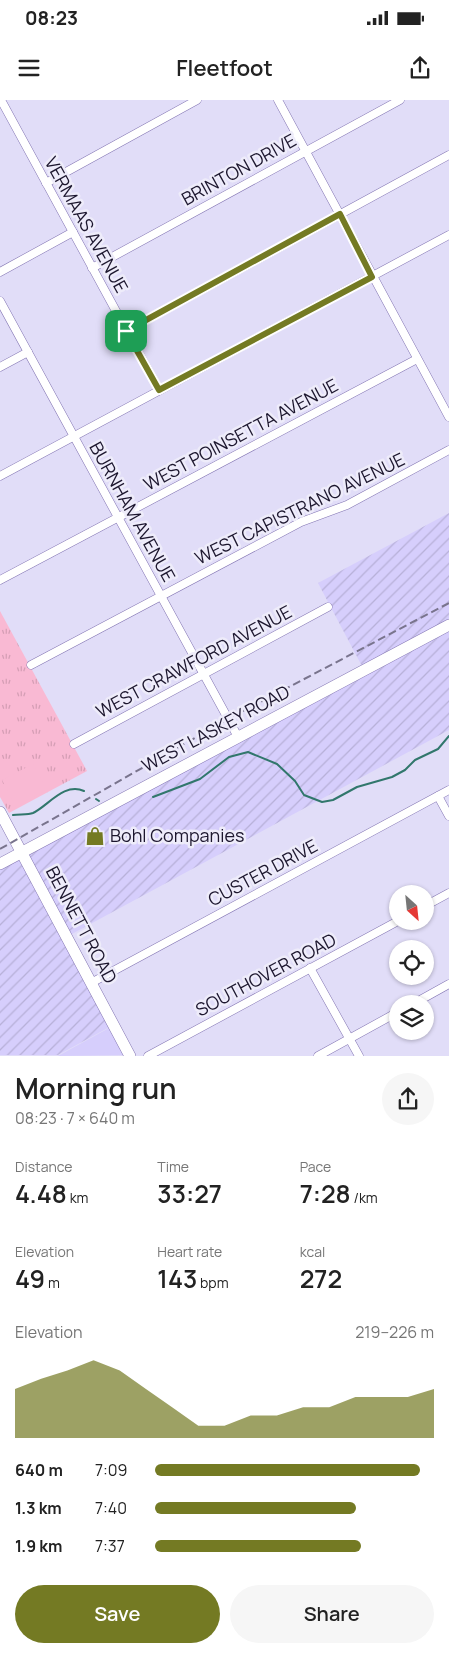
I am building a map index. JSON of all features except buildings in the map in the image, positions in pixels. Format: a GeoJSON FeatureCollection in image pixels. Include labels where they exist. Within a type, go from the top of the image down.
{"type":"FeatureCollection","features":[{"type":"Feature","properties":{"kind":"main road","name":"WEST LASKEY ROAD"},"geometry":{"type":"LineString","coordinates":[[0,864],[449,625]]}},
{"type":"Feature","properties":{"kind":"main road","name":"BENNETT ROAD"},"geometry":{"type":"LineString","coordinates":[[0,812],[130,1056]]}},
{"type":"Feature","properties":{"kind":"street","name":"VERMAAS AVENUE"},"geometry":{"type":"LineString","coordinates":[[1,100],[159,390]]}},
{"type":"Feature","properties":{"kind":"street"},"geometry":{"type":"LineString","coordinates":[[46,183],[197,100]]}},
{"type":"Feature","properties":{"kind":"street"},"geometry":{"type":"LineString","coordinates":[[278,100],[449,418]]}},
{"type":"Feature","properties":{"kind":"street","name":"BRINTON DRIVE"},"geometry":{"type":"LineString","coordinates":[[92,268],[400,100]]}},
{"type":"Feature","properties":{"kind":"street"},"geometry":{"type":"LineString","coordinates":[[126,331],[449,154]]}},
{"type":"Feature","properties":{"kind":"street"},"geometry":{"type":"LineString","coordinates":[[0,272],[73,232]]}},
{"type":"Feature","properties":{"kind":"street"},"geometry":{"type":"LineString","coordinates":[[0,476],[449,235]]}},
{"type":"Feature","properties":{"kind":"street","name":"BURNHAM AVENUE"},"geometry":{"type":"LineString","coordinates":[[0,301],[238,738]]}},
{"type":"Feature","properties":{"kind":"street"},"geometry":{"type":"LineString","coordinates":[[0,367],[28,352]]}},
{"type":"Feature","properties":{"kind":"street","name":"WEST POINSETTA AVENUE"},"geometry":{"type":"LineString","coordinates":[[0,580],[417,359]]}},
{"type":"Feature","properties":{"kind":"street","name":"WEST CAPISTRANO AVENUE"},"geometry":{"type":"LineString","coordinates":[[31,665],[301,522],[347,505],[449,450]]}},
{"type":"Feature","properties":{"kind":"street","name":"WEST CRAWFORD AVENUE"},"geometry":{"type":"LineString","coordinates":[[74,744],[328,607]]}},
{"type":"Feature","properties":{"kind":"street","name":"CUSTER DRIVE"},"geometry":{"type":"LineString","coordinates":[[91,982],[449,790]]}},
{"type":"Feature","properties":{"kind":"street"},"geometry":{"type":"LineString","coordinates":[[438,796],[449,816]]}},
{"type":"Feature","properties":{"kind":"street"},"geometry":{"type":"LineString","coordinates":[[434,901],[449,892]]}},
{"type":"Feature","properties":{"kind":"street","name":"SOUTHOVER ROAD"},"geometry":{"type":"LineString","coordinates":[[148,1056],[389,925]]}},
{"type":"Feature","properties":{"kind":"street"},"geometry":{"type":"LineString","coordinates":[[310,968],[359,1056]]}},
{"type":"Feature","properties":{"kind":"street"},"geometry":{"type":"LineString","coordinates":[[429,995],[449,984]]}},
{"type":"Feature","properties":{"kind":"street"},"geometry":{"type":"LineString","coordinates":[[318,1056],[389,1017]]}},
{"type":"Feature","properties":{"kind":"shaded area"},"geometry":{"type":"Polygon","coordinates":[[[449,513],[449,730],[70,935],[117,1023],[58,1055],[0,1055],[0,864],[364,670],[318,583],[449,513]]]}},
{"type":"Feature","properties":{"kind":"shaded area"},"geometry":{"type":"Polygon","coordinates":[[[109,1028],[123,1055],[58,1056],[109,1028]]]}},
{"type":"Feature","properties":{"kind":"green space"},"geometry":{"type":"Polygon","coordinates":[[[0,611],[87,771],[9,813],[0,797],[0,611]]]}},
{"type":"Feature","properties":{"kind":"green space"},"geometry":{"type":"Polygon","coordinates":[[[33,764],[47,790],[16,807],[2,780],[33,764]]]}},
{"type":"Feature","properties":{"kind":"waterway"},"geometry":{"type":"LineString","coordinates":[[153,797],[200,779],[229,757],[248,752],[277,764],[295,781],[304,795],[322,802],[333,800],[357,787],[392,777],[405,770],[415,760],[438,749],[449,736]]}},
{"type":"Feature","properties":{"kind":"waterway"},"geometry":{"type":"LineString","coordinates":[[13,815],[33,813],[63,792],[77,789],[84,791]]}},
{"type":"Feature","properties":{"kind":"railway"},"geometry":{"type":"LineString","coordinates":[[0,849],[228,719],[449,603]]}},
{"type":"Feature","properties":{"kind":"place","name":"Bohl Companies"},"geometry":{"type":"Point","coordinates":[95,836]}},
{"type":"Feature","properties":{"kind":"route"},"geometry":{"type":"LineString","coordinates":[[340,214],[372,277],[159,390],[126,331],[340,214]]}}]}
